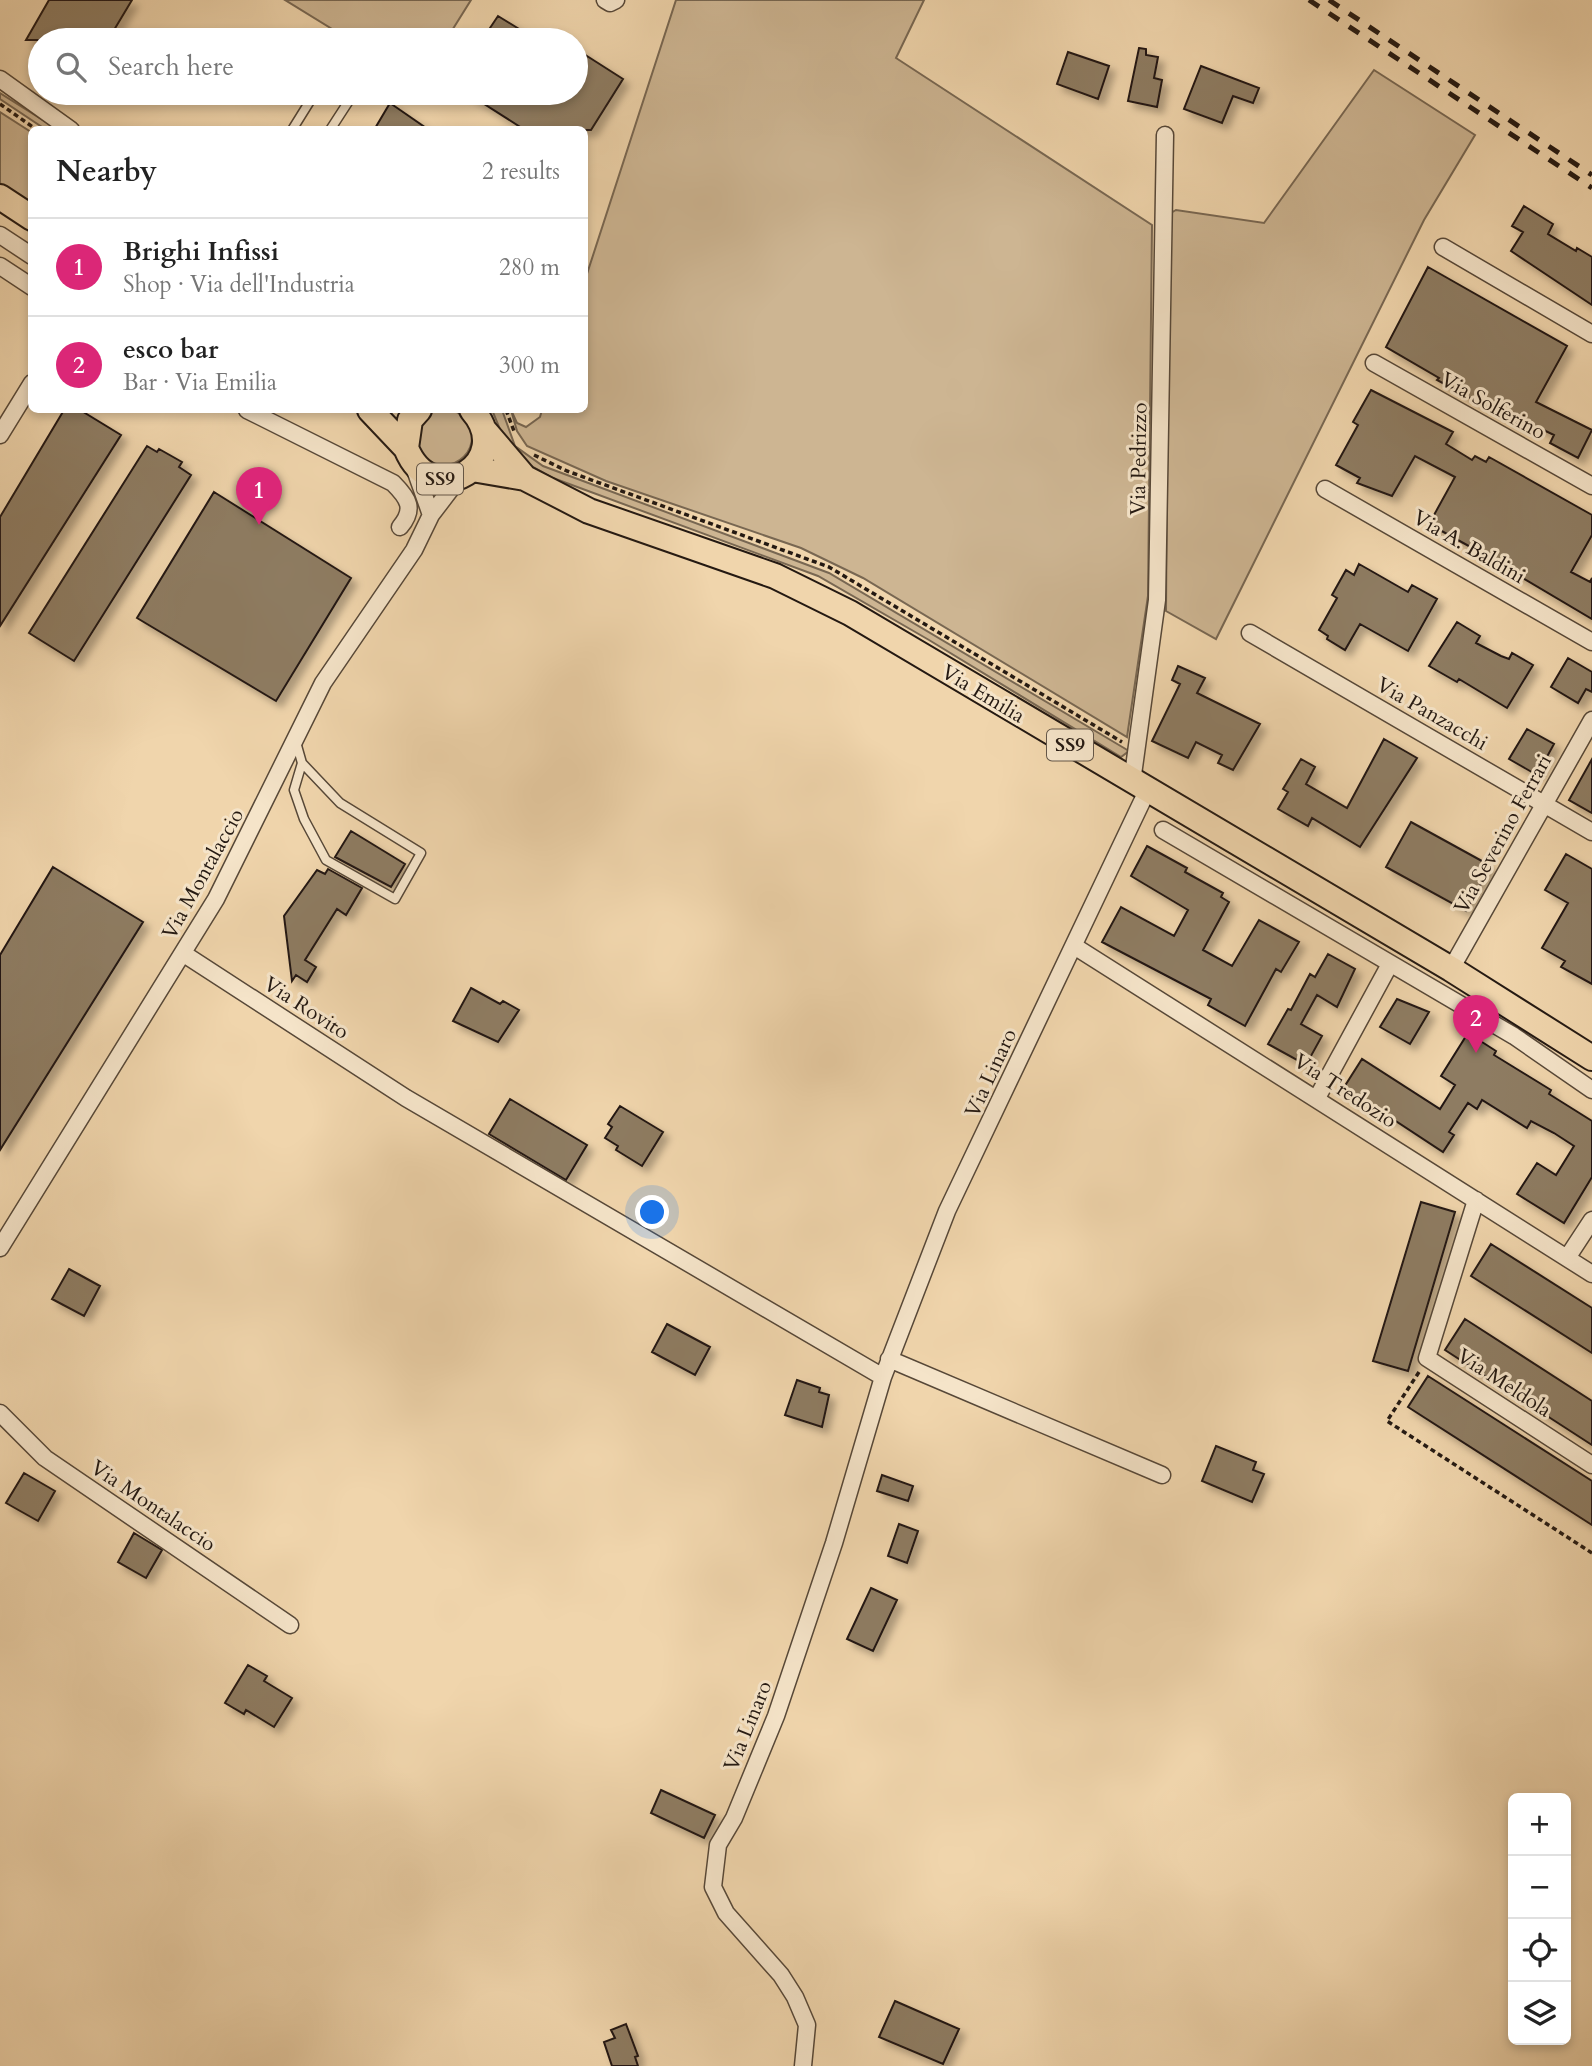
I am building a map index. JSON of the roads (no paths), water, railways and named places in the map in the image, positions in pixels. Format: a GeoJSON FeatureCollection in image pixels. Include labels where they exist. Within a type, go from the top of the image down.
{"type":"FeatureCollection","features":[{"type":"Feature","properties":{"kind":"main road"},"geometry":{"type":"LineString","coordinates":[[0,197],[28,215]]}},
{"type":"Feature","properties":{"kind":"main road","name":"Via Emilia"},"geometry":{"type":"LineString","coordinates":[[373,413],[421,471],[433,478],[466,473],[525,478]]}},
{"type":"Feature","properties":{"kind":"main road","name":"SS9"},"geometry":{"type":"LineString","coordinates":[[409,454],[410,420],[416,413]]}},
{"type":"Feature","properties":{"kind":"main road","name":"Via Emilia"},"geometry":{"type":"LineString","coordinates":[[473,413],[525,478],[589,511],[775,576],[850,613],[1451,969],[1521,1027],[1592,1058]]}},
{"type":"Feature","properties":{"kind":"main road","name":"SS9"},"geometry":{"type":"LineString","coordinates":[[466,473],[481,458],[485,431]]}},
{"type":"Feature","properties":{"kind":"street"},"geometry":{"type":"LineString","coordinates":[[605,0],[610,3],[616,0]]}},
{"type":"Feature","properties":{"kind":"street"},"geometry":{"type":"LineString","coordinates":[[0,79],[28,99]]}},
{"type":"Feature","properties":{"kind":"street"},"geometry":{"type":"LineString","coordinates":[[36,105],[65,126]]}},
{"type":"Feature","properties":{"kind":"street","name":"Via Pedrizzo"},"geometry":{"type":"LineString","coordinates":[[1140,786],[1157,600],[1165,135]]}},
{"type":"Feature","properties":{"kind":"street"},"geometry":{"type":"LineString","coordinates":[[2,241],[28,254]]}},
{"type":"Feature","properties":{"kind":"street"},"geometry":{"type":"LineString","coordinates":[[1443,247],[1592,334]]}},
{"type":"Feature","properties":{"kind":"street"},"geometry":{"type":"LineString","coordinates":[[0,266],[28,284]]}},
{"type":"Feature","properties":{"kind":"street","name":"Via Solferino"},"geometry":{"type":"LineString","coordinates":[[1374,363],[1592,486]]}},
{"type":"Feature","properties":{"kind":"street"},"geometry":{"type":"LineString","coordinates":[[0,435],[28,390]]}},
{"type":"Feature","properties":{"kind":"street"},"geometry":{"type":"LineString","coordinates":[[252,413],[393,483],[405,495],[410,515],[400,527]]}},
{"type":"Feature","properties":{"kind":"street"},"geometry":{"type":"LineString","coordinates":[[269,413],[274,425]]}},
{"type":"Feature","properties":{"kind":"street"},"geometry":{"type":"LineString","coordinates":[[409,454],[431,514]]}},
{"type":"Feature","properties":{"kind":"street","name":"Via Montalaccio"},"geometry":{"type":"LineString","coordinates":[[0,1248],[184,954],[246,843],[323,683],[414,550],[431,514],[466,473]]}},
{"type":"Feature","properties":{"kind":"street","name":"Via A. Baldini"},"geometry":{"type":"LineString","coordinates":[[1325,489],[1592,642]]}},
{"type":"Feature","properties":{"kind":"street","name":"Via Panzacchi"},"geometry":{"type":"LineString","coordinates":[[1250,633],[1592,832]]}},
{"type":"Feature","properties":{"kind":"street","name":"Via Severino Ferrari"},"geometry":{"type":"LineString","coordinates":[[1451,969],[1592,720]]}},
{"type":"Feature","properties":{"kind":"street","name":"Via Linaro"},"geometry":{"type":"LineString","coordinates":[[803,2066],[807,2025],[796,1997],[781,1975],[726,1913],[713,1887],[713,1868],[718,1845],[734,1818],[776,1717],[889,1359],[947,1211],[1074,946],[1140,786]]}},
{"type":"Feature","properties":{"kind":"street","name":"Via Emilia"},"geometry":{"type":"LineString","coordinates":[[1163,830],[1390,964],[1521,1027],[1592,1090]]}},
{"type":"Feature","properties":{"kind":"street","name":"Via Tredozio"},"geometry":{"type":"LineString","coordinates":[[1074,946],[1592,1275]]}},
{"type":"Feature","properties":{"kind":"street","name":"Via Rovito"},"geometry":{"type":"LineString","coordinates":[[184,954],[406,1098],[883,1377]]}},
{"type":"Feature","properties":{"kind":"street"},"geometry":{"type":"LineString","coordinates":[[1317,1098],[1390,964]]}},
{"type":"Feature","properties":{"kind":"street","name":"Via Meldola"},"geometry":{"type":"LineString","coordinates":[[1476,1200],[1427,1358],[1592,1465]]}},
{"type":"Feature","properties":{"kind":"street"},"geometry":{"type":"LineString","coordinates":[[1567,1258],[1592,1220]]}},
{"type":"Feature","properties":{"kind":"street"},"geometry":{"type":"LineString","coordinates":[[889,1359],[1162,1475]]}},
{"type":"Feature","properties":{"kind":"street","name":"Via Montalaccio"},"geometry":{"type":"LineString","coordinates":[[0,1413],[46,1458],[290,1625]]}},
{"type":"Feature","properties":{"kind":"lane"},"geometry":{"type":"LineString","coordinates":[[295,126],[308,105]]}},
{"type":"Feature","properties":{"kind":"lane"},"geometry":{"type":"LineString","coordinates":[[333,126],[346,105]]}},
{"type":"Feature","properties":{"kind":"lane"},"geometry":{"type":"LineString","coordinates":[[295,739],[302,763],[340,803],[421,853],[395,899],[326,860],[304,819],[294,790],[302,763]]}},
{"type":"Feature","properties":{"kind":"railway"},"geometry":{"type":"LineString","coordinates":[[1309,0],[1592,188]]}},
{"type":"Feature","properties":{"kind":"railway"},"geometry":{"type":"LineString","coordinates":[[1329,0],[1592,175]]}},
{"type":"Feature","properties":{"kind":"place","name":"Brighi Infissi"},"geometry":{"type":"Point","coordinates":[259,525]}},
{"type":"Feature","properties":{"kind":"place","name":"esco bar"},"geometry":{"type":"Point","coordinates":[1476,1053]}}]}
